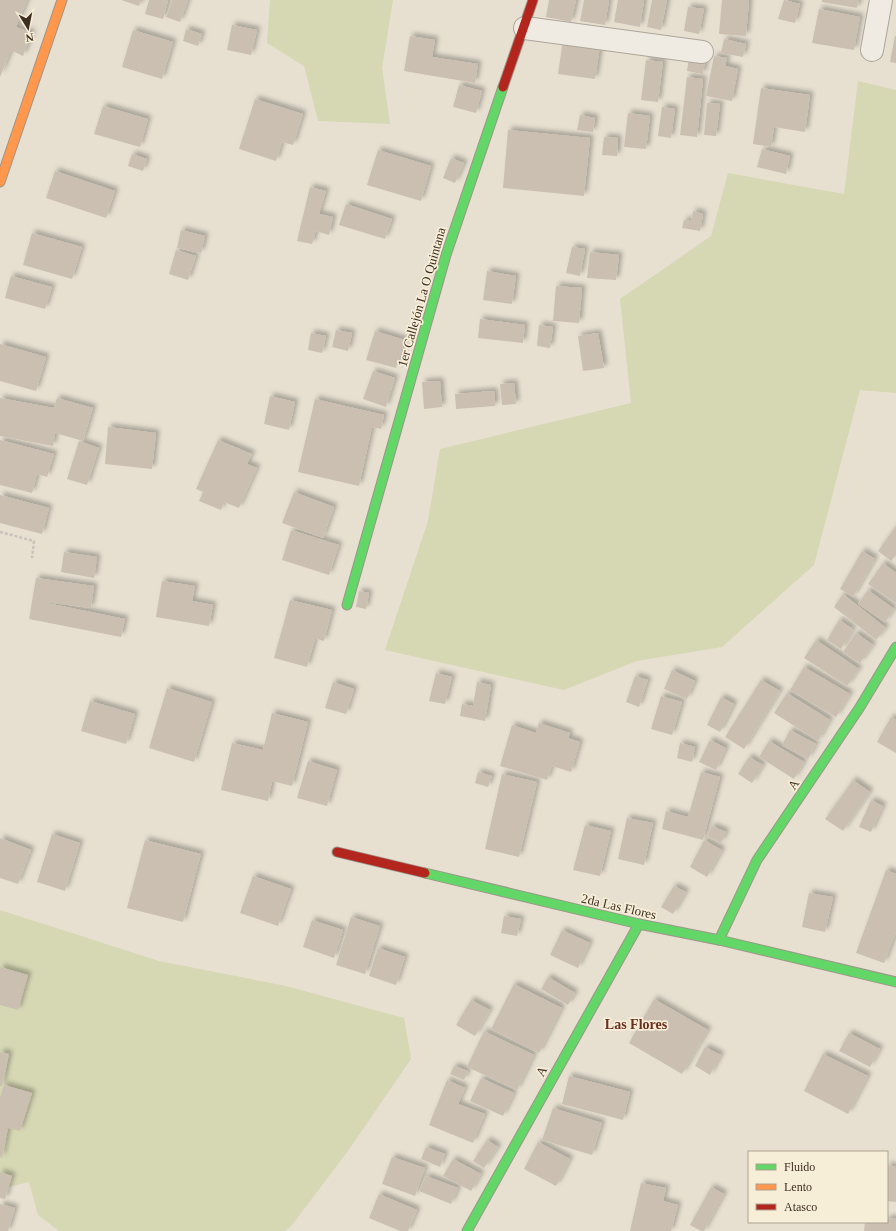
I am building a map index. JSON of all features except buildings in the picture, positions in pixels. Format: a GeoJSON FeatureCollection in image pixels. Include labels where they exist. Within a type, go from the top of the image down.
{"type":"FeatureCollection","features":[{"type":"Feature","properties":{"kind":"street"},"geometry":{"type":"LineString","coordinates":[[0,182],[62,0]]}},
{"type":"Feature","properties":{"kind":"street","name":"1er Callejón La O Quintana"},"geometry":{"type":"LineString","coordinates":[[347,605],[446,255],[525,28],[533,0]]}},
{"type":"Feature","properties":{"kind":"street"},"geometry":{"type":"LineString","coordinates":[[872,50],[881,0]]}},
{"type":"Feature","properties":{"kind":"street"},"geometry":{"type":"LineString","coordinates":[[525,28],[702,52]]}},
{"type":"Feature","properties":{"kind":"street","name":"A"},"geometry":{"type":"LineString","coordinates":[[720,940],[757,860],[860,708],[896,647]]}},
{"type":"Feature","properties":{"kind":"street","name":"2da Las Flores"},"geometry":{"type":"LineString","coordinates":[[337,852],[639,924],[720,940],[896,982]]}},
{"type":"Feature","properties":{"kind":"street","name":"A"},"geometry":{"type":"LineString","coordinates":[[467,1231],[639,924]]}},
{"type":"Feature","properties":{"kind":"path"},"geometry":{"type":"LineString","coordinates":[[0,532],[34,542],[32,558]]}},
{"type":"Feature","properties":{"kind":"green space"},"geometry":{"type":"Polygon","coordinates":[[[270,0],[393,0],[382,68],[390,124],[318,121],[304,66],[267,43],[270,0]]]}},
{"type":"Feature","properties":{"kind":"green space"},"geometry":{"type":"Polygon","coordinates":[[[858,81],[896,90],[896,393],[860,390],[814,565],[722,647],[637,661],[564,690],[385,650],[428,521],[440,449],[631,403],[620,299],[711,236],[728,173],[844,194],[858,81]]]}},
{"type":"Feature","properties":{"kind":"green space"},"geometry":{"type":"Polygon","coordinates":[[[0,910],[159,961],[286,986],[404,1018],[411,1059],[348,1151],[292,1225],[285,1231],[59,1231],[38,1215],[29,1182],[0,1190],[0,910]]]}},
{"type":"Feature","properties":{"kind":"traffic: fast"},"geometry":{"type":"LineString","coordinates":[[347,605],[446,255],[503,87]]}},
{"type":"Feature","properties":{"kind":"traffic: fast"},"geometry":{"type":"LineString","coordinates":[[719,940],[757,860],[860,707],[896,647]]}},
{"type":"Feature","properties":{"kind":"traffic: fast"},"geometry":{"type":"LineString","coordinates":[[425,873],[639,924],[719,940],[896,982]]}},
{"type":"Feature","properties":{"kind":"traffic: fast"},"geometry":{"type":"LineString","coordinates":[[467,1231],[639,924]]}},
{"type":"Feature","properties":{"kind":"traffic: slow"},"geometry":{"type":"LineString","coordinates":[[0,182],[62,0]]}},
{"type":"Feature","properties":{"kind":"traffic: jam"},"geometry":{"type":"LineString","coordinates":[[503,87],[533,0]]}},
{"type":"Feature","properties":{"kind":"traffic: jam"},"geometry":{"type":"LineString","coordinates":[[337,852],[425,873]]}},
{"type":"Feature","properties":{"kind":"district","name":"Las Flores"},"geometry":{"type":"Point","coordinates":[636,1024]}}]}
